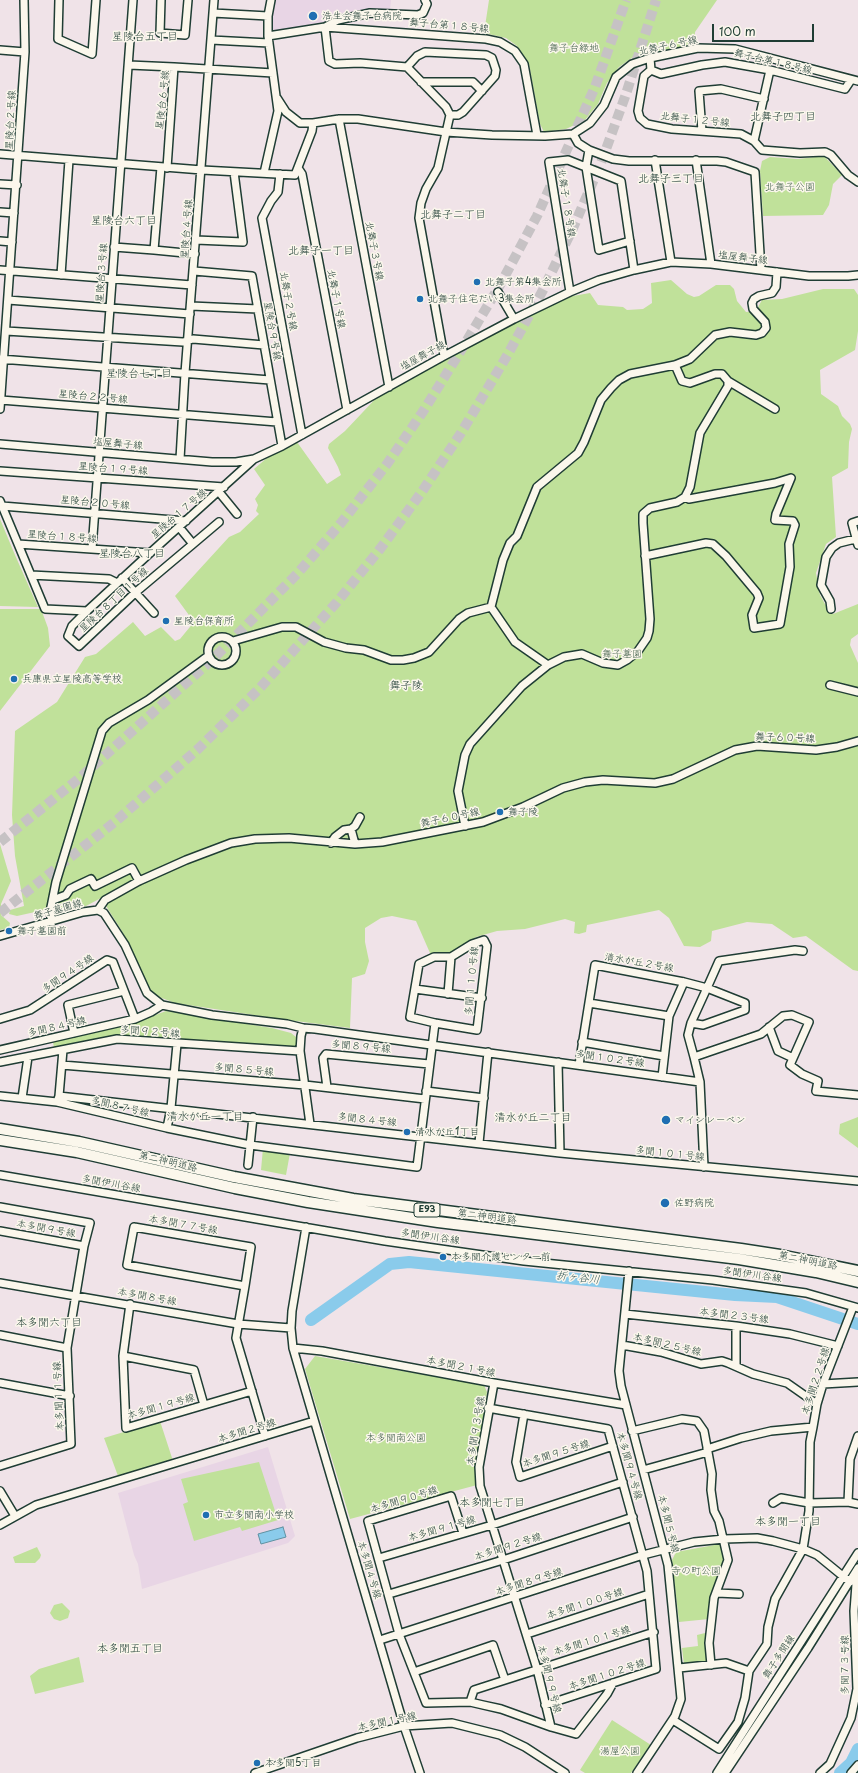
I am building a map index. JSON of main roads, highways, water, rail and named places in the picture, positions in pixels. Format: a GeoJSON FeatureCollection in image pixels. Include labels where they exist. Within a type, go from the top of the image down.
{"type":"FeatureCollection","features":[{"type":"Feature","properties":{"kind":"highway","name":"第二神明道路"},"geometry":{"type":"LineString","coordinates":[[0,1129],[79,1142],[234,1177],[353,1199],[424,1210],[741,1249],[780,1255],[858,1271]]}},
{"type":"Feature","properties":{"kind":"highway","name":"第二神明道路"},"geometry":{"type":"LineString","coordinates":[[0,1140],[77,1152],[235,1188],[308,1202],[438,1222],[755,1261],[816,1272],[858,1282]]}},
{"type":"Feature","properties":{"kind":"water"},"geometry":{"type":"Polygon","coordinates":[[[283,1527],[286,1537],[261,1544],[258,1534],[283,1527]]]}},
{"type":"Feature","properties":{"kind":"waterway","name":"折ヶ谷川"},"geometry":{"type":"LineString","coordinates":[[311,1320],[390,1264],[409,1262],[735,1295],[777,1297],[858,1324]]}},
{"type":"Feature","properties":{"kind":"waterway"},"geometry":{"type":"LineString","coordinates":[[840,1773],[851,1763],[858,1749]]}},
{"type":"Feature","properties":{"kind":"tunnel"},"geometry":{"type":"LineString","coordinates":[[0,842],[82,776],[215,657],[298,573],[341,523],[387,464],[422,413],[460,352],[500,285],[537,216],[595,87],[626,0]]}},
{"type":"Feature","properties":{"kind":"tunnel"},"geometry":{"type":"LineString","coordinates":[[0,913],[116,821],[198,749],[259,689],[337,602],[380,549],[421,493],[461,433],[508,354],[543,290],[573,228],[601,163],[626,94],[656,0]]}},
{"type":"Feature","properties":{"kind":"place","name":"浩生会舞子台病院"},"geometry":{"type":"Point","coordinates":[313,16]}},
{"type":"Feature","properties":{"kind":"place","name":"北舞子第4集会所"},"geometry":{"type":"Point","coordinates":[477,282]}},
{"type":"Feature","properties":{"kind":"place","name":"北舞子住宅だい3集会所"},"geometry":{"type":"Point","coordinates":[420,299]}},
{"type":"Feature","properties":{"kind":"place","name":"星陵台保育所"},"geometry":{"type":"Point","coordinates":[166,621]}},
{"type":"Feature","properties":{"kind":"place","name":"兵庫県立星陵高等学校"},"geometry":{"type":"Point","coordinates":[14,679]}},
{"type":"Feature","properties":{"kind":"place","name":"舞子陵"},"geometry":{"type":"Point","coordinates":[500,812]}},
{"type":"Feature","properties":{"kind":"place","name":"舞子墓園前"},"geometry":{"type":"Point","coordinates":[9,931]}},
{"type":"Feature","properties":{"kind":"place","name":"マインレーベン"},"geometry":{"type":"Point","coordinates":[666,1120]}},
{"type":"Feature","properties":{"kind":"place","name":"清水が丘1丁目"},"geometry":{"type":"Point","coordinates":[407,1132]}},
{"type":"Feature","properties":{"kind":"place","name":"佐野病院"},"geometry":{"type":"Point","coordinates":[665,1203]}},
{"type":"Feature","properties":{"kind":"place","name":"本多聞介護センター前"},"geometry":{"type":"Point","coordinates":[443,1257]}},
{"type":"Feature","properties":{"kind":"place","name":"市立多聞南小学校"},"geometry":{"type":"Point","coordinates":[206,1515]}},
{"type":"Feature","properties":{"kind":"place","name":"本多聞5丁目"},"geometry":{"type":"Point","coordinates":[257,1763]}},
{"type":"Feature","properties":{"kind":"district","name":"星陵台五丁目"},"geometry":{"type":"Point","coordinates":[145,37]}},
{"type":"Feature","properties":{"kind":"district","name":"北舞子四丁目"},"geometry":{"type":"Point","coordinates":[783,117]}},
{"type":"Feature","properties":{"kind":"district","name":"北舞子三丁目"},"geometry":{"type":"Point","coordinates":[671,179]}},
{"type":"Feature","properties":{"kind":"district","name":"北舞子二丁目"},"geometry":{"type":"Point","coordinates":[453,215]}},
{"type":"Feature","properties":{"kind":"district","name":"星陵台六丁目"},"geometry":{"type":"Point","coordinates":[124,221]}},
{"type":"Feature","properties":{"kind":"district","name":"北舞子一丁目"},"geometry":{"type":"Point","coordinates":[321,251]}},
{"type":"Feature","properties":{"kind":"district","name":"星陵台七丁目"},"geometry":{"type":"Point","coordinates":[139,374]}},
{"type":"Feature","properties":{"kind":"district","name":"星陵台八丁目"},"geometry":{"type":"Point","coordinates":[132,554]}},
{"type":"Feature","properties":{"kind":"district","name":"舞子陵"},"geometry":{"type":"Point","coordinates":[406,686]}},
{"type":"Feature","properties":{"kind":"district","name":"清水が丘一丁目"},"geometry":{"type":"Point","coordinates":[205,1117]}},
{"type":"Feature","properties":{"kind":"district","name":"清水が丘二丁目"},"geometry":{"type":"Point","coordinates":[533,1118]}},
{"type":"Feature","properties":{"kind":"district","name":"本多聞六丁目"},"geometry":{"type":"Point","coordinates":[49,1323]}},
{"type":"Feature","properties":{"kind":"district","name":"本多聞七丁目"},"geometry":{"type":"Point","coordinates":[492,1503]}},
{"type":"Feature","properties":{"kind":"district","name":"本多聞一丁目"},"geometry":{"type":"Point","coordinates":[788,1522]}},
{"type":"Feature","properties":{"kind":"district","name":"本多聞五丁目"},"geometry":{"type":"Point","coordinates":[130,1649]}},
{"type":"Feature","properties":{"kind":"park label","name":"舞子台緑地"},"geometry":{"type":"Point","coordinates":[574,48]}},
{"type":"Feature","properties":{"kind":"park label","name":"北舞子公園"},"geometry":{"type":"Point","coordinates":[790,187]}},
{"type":"Feature","properties":{"kind":"park label","name":"舞子墓園"},"geometry":{"type":"Point","coordinates":[622,654]}},
{"type":"Feature","properties":{"kind":"park label","name":"本多聞南公園"},"geometry":{"type":"Point","coordinates":[396,1438]}},
{"type":"Feature","properties":{"kind":"park label","name":"寺の町公園"},"geometry":{"type":"Point","coordinates":[696,1571]}},
{"type":"Feature","properties":{"kind":"park label","name":"湯屋公園"},"geometry":{"type":"Point","coordinates":[620,1751]}}]}
